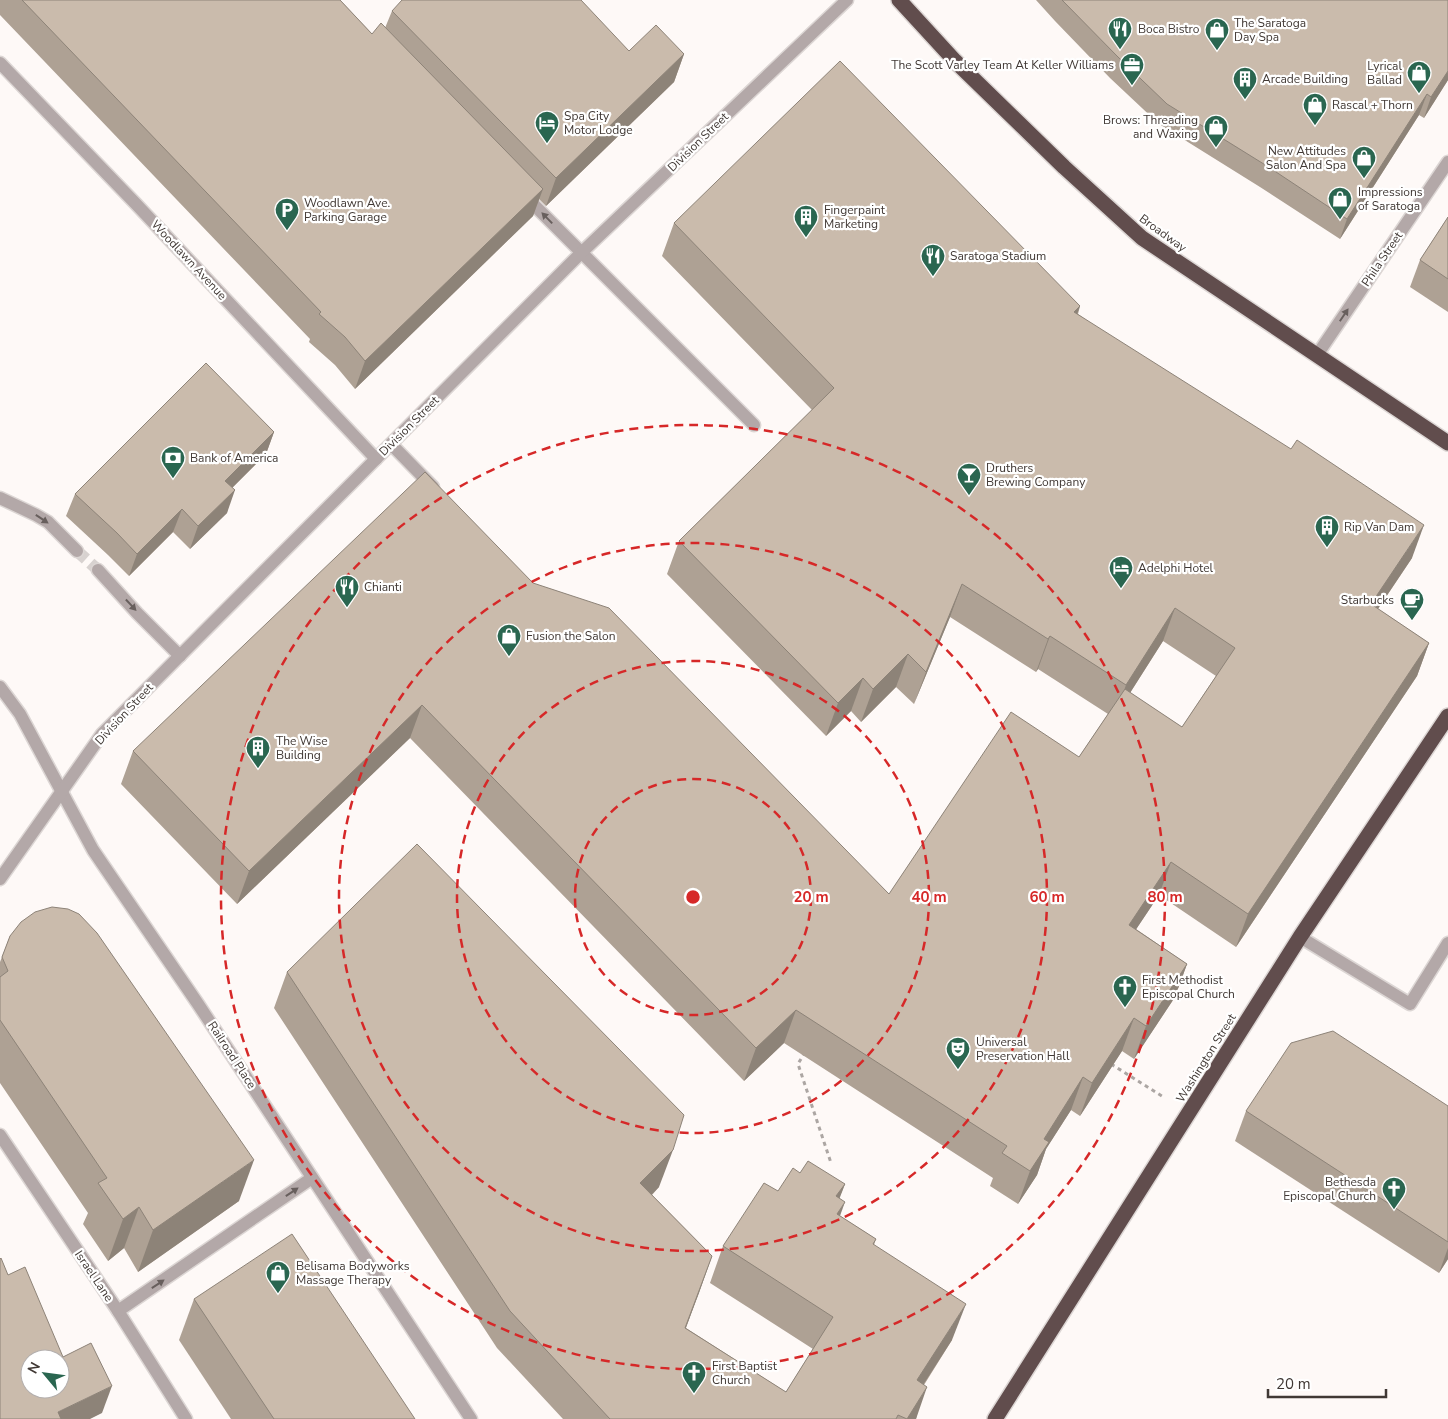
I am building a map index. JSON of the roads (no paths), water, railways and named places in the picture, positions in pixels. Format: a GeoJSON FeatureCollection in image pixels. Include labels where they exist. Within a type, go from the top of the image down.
{"type":"FeatureCollection","features":[{"type":"Feature","properties":{"kind":"highway","name":"Broadway"},"geometry":{"type":"LineString","coordinates":[[899,0],[969,74],[1064,167],[1142,238],[1448,443]]}},
{"type":"Feature","properties":{"kind":"highway","name":"Washington Street"},"geometry":{"type":"LineString","coordinates":[[995,1419],[1300,937],[1448,716]]}},
{"type":"Feature","properties":{"kind":"street","name":"Division Street"},"geometry":{"type":"LineString","coordinates":[[0,879],[102,734],[581,253],[847,0]]}},
{"type":"Feature","properties":{"kind":"street","name":"Woodlawn Avenue"},"geometry":{"type":"LineString","coordinates":[[0,63],[136,204],[376,459]]}},
{"type":"Feature","properties":{"kind":"street","name":"Phila Street"},"geometry":{"type":"LineString","coordinates":[[1317,355],[1448,162]]}},
{"type":"Feature","properties":{"kind":"street"},"geometry":{"type":"LineString","coordinates":[[518,189],[754,424]]}},
{"type":"Feature","properties":{"kind":"street"},"geometry":{"type":"LineString","coordinates":[[391,444],[439,494]]}},
{"type":"Feature","properties":{"kind":"street"},"geometry":{"type":"LineString","coordinates":[[0,498],[48,522],[77,551]]}},
{"type":"Feature","properties":{"kind":"street"},"geometry":{"type":"LineString","coordinates":[[98,570],[180,656]]}},
{"type":"Feature","properties":{"kind":"street","name":"Railroad Place"},"geometry":{"type":"LineString","coordinates":[[0,687],[20,714],[93,850],[198,1004],[471,1419]]}},
{"type":"Feature","properties":{"kind":"street"},"geometry":{"type":"LineString","coordinates":[[1300,937],[1410,1004],[1448,943]]}},
{"type":"Feature","properties":{"kind":"street","name":"Israel Lane"},"geometry":{"type":"LineString","coordinates":[[0,1135],[118,1311],[186,1419]]}},
{"type":"Feature","properties":{"kind":"street"},"geometry":{"type":"LineString","coordinates":[[118,1311],[312,1178]]}},
{"type":"Feature","properties":{"kind":"tunnel"},"geometry":{"type":"LineString","coordinates":[[77,551],[98,570]]}},
{"type":"Feature","properties":{"kind":"place","name":"Boca Bistro"},"geometry":{"type":"Point","coordinates":[1120,50]}},
{"type":"Feature","properties":{"kind":"place","name":"The Saratoga Day Spa"},"geometry":{"type":"Point","coordinates":[1217,51]}},
{"type":"Feature","properties":{"kind":"place","name":"The Scott Varley Team At Keller Williams"},"geometry":{"type":"Point","coordinates":[1132,86]}},
{"type":"Feature","properties":{"kind":"place","name":"Lyrical Ballad"},"geometry":{"type":"Point","coordinates":[1419,94]}},
{"type":"Feature","properties":{"kind":"place","name":"Arcade Building"},"geometry":{"type":"Point","coordinates":[1245,100]}},
{"type":"Feature","properties":{"kind":"place","name":"Rascal + Thorn"},"geometry":{"type":"Point","coordinates":[1315,126]}},
{"type":"Feature","properties":{"kind":"place","name":"Spa City Motor Lodge"},"geometry":{"type":"Point","coordinates":[547,144]}},
{"type":"Feature","properties":{"kind":"place","name":"Brows: Threading and Waxing"},"geometry":{"type":"Point","coordinates":[1216,148]}},
{"type":"Feature","properties":{"kind":"place","name":"New Attitudes Salon And Spa"},"geometry":{"type":"Point","coordinates":[1364,179]}},
{"type":"Feature","properties":{"kind":"place","name":"Impressions of Saratoga"},"geometry":{"type":"Point","coordinates":[1340,220]}},
{"type":"Feature","properties":{"kind":"place","name":"Woodlawn Ave. Parking Garage"},"geometry":{"type":"Point","coordinates":[287,231]}},
{"type":"Feature","properties":{"kind":"place","name":"Fingerpaint Marketing"},"geometry":{"type":"Point","coordinates":[806,238]}},
{"type":"Feature","properties":{"kind":"place","name":"Saratoga Stadium"},"geometry":{"type":"Point","coordinates":[933,277]}},
{"type":"Feature","properties":{"kind":"place","name":"Bank of America"},"geometry":{"type":"Point","coordinates":[173,479]}},
{"type":"Feature","properties":{"kind":"place","name":"Druthers Brewing Company"},"geometry":{"type":"Point","coordinates":[969,496]}},
{"type":"Feature","properties":{"kind":"place","name":"Rip Van Dam"},"geometry":{"type":"Point","coordinates":[1327,548]}},
{"type":"Feature","properties":{"kind":"place","name":"Adelphi Hotel"},"geometry":{"type":"Point","coordinates":[1121,589]}},
{"type":"Feature","properties":{"kind":"place","name":"Chianti"},"geometry":{"type":"Point","coordinates":[347,608]}},
{"type":"Feature","properties":{"kind":"place","name":"Starbucks"},"geometry":{"type":"Point","coordinates":[1412,621]}},
{"type":"Feature","properties":{"kind":"place","name":"Fusion the Salon"},"geometry":{"type":"Point","coordinates":[509,657]}},
{"type":"Feature","properties":{"kind":"place","name":"The Wise Building"},"geometry":{"type":"Point","coordinates":[258,769]}},
{"type":"Feature","properties":{"kind":"place","name":"First Methodist Episcopal Church"},"geometry":{"type":"Point","coordinates":[1125,1008]}},
{"type":"Feature","properties":{"kind":"place","name":"Universal Preservation Hall"},"geometry":{"type":"Point","coordinates":[958,1070]}},
{"type":"Feature","properties":{"kind":"place","name":"Bethesda Episcopal Church"},"geometry":{"type":"Point","coordinates":[1394,1210]}},
{"type":"Feature","properties":{"kind":"place","name":"Belisama Bodyworks Massage Therapy"},"geometry":{"type":"Point","coordinates":[278,1294]}},
{"type":"Feature","properties":{"kind":"place","name":"First Baptist Church"},"geometry":{"type":"Point","coordinates":[694,1394]}}]}
